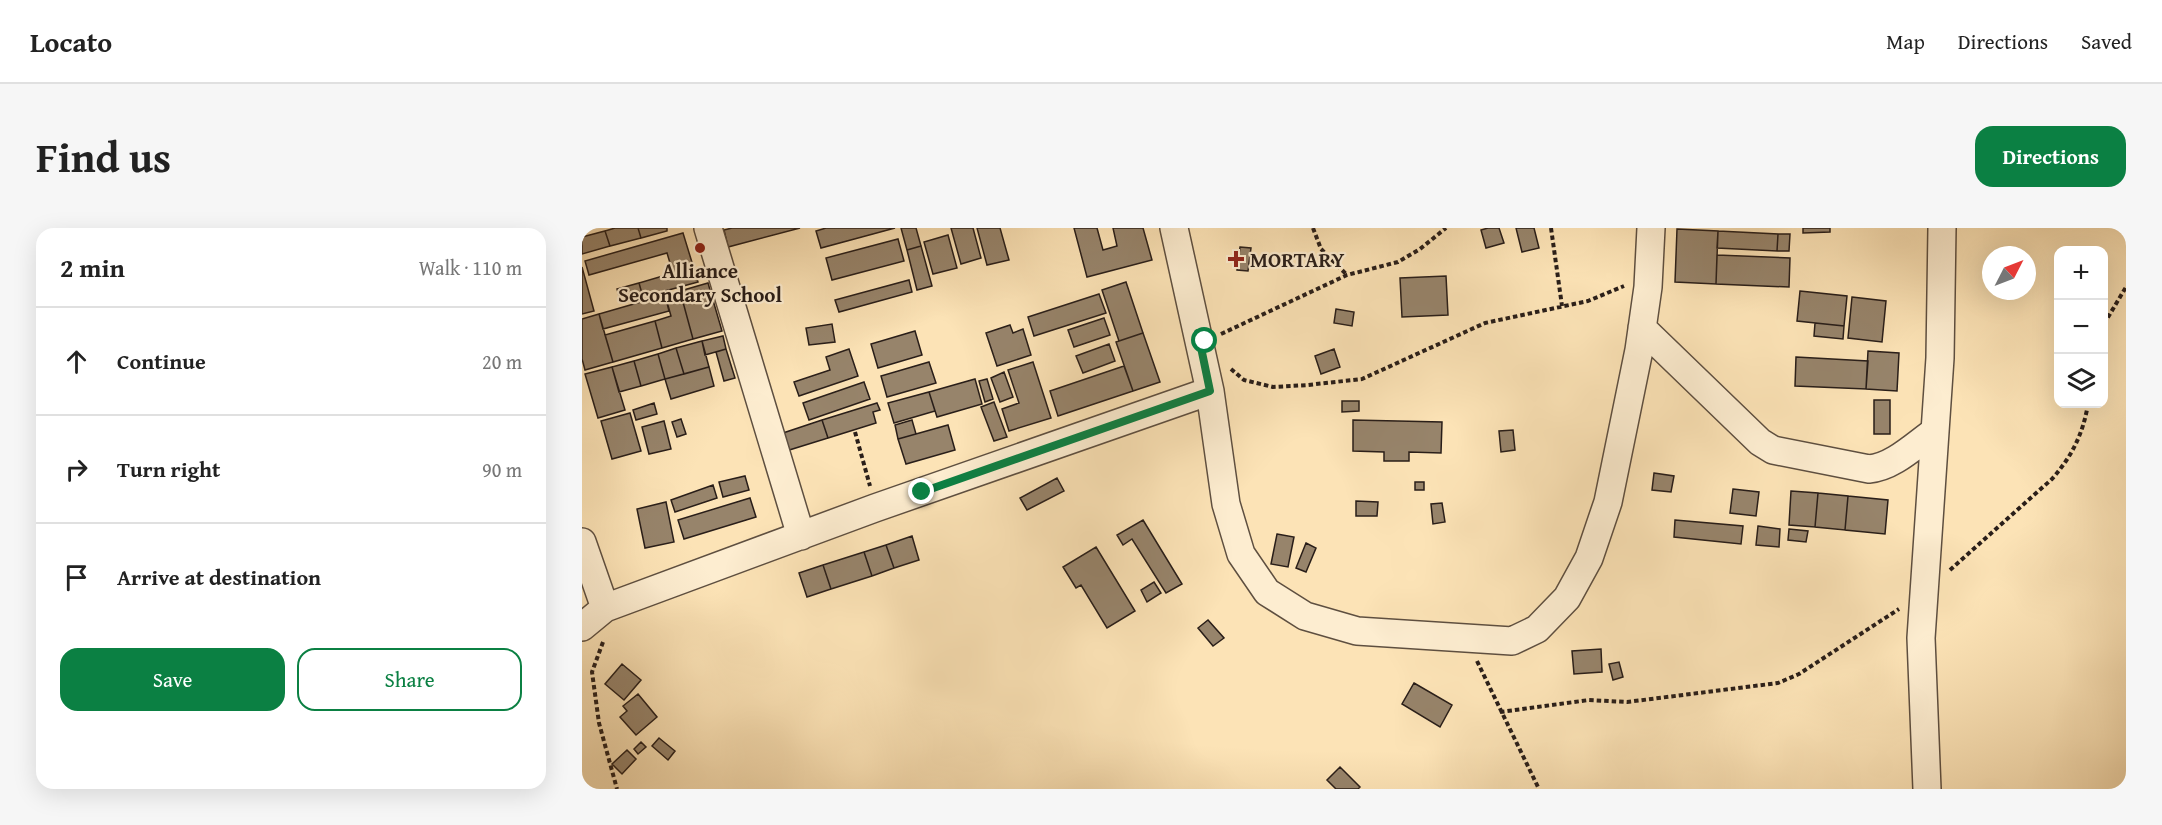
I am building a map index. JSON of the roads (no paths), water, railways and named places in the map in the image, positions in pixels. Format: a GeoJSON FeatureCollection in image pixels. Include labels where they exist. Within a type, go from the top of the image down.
{"type":"FeatureCollection","features":[{"type":"Feature","properties":{"kind":"street"},"geometry":{"type":"LineString","coordinates":[[708,228],[801,536]]}},
{"type":"Feature","properties":{"kind":"street"},"geometry":{"type":"LineString","coordinates":[[1174,228],[1210,391],[1226,504],[1241,554],[1267,592],[1305,616],[1357,631],[1512,641],[1537,629],[1567,598],[1589,558],[1608,502],[1642,328],[1649,276],[1651,228]]}},
{"type":"Feature","properties":{"kind":"street"},"geometry":{"type":"LineString","coordinates":[[1927,789],[1921,638],[1940,358],[1942,228]]}},
{"type":"Feature","properties":{"kind":"street"},"geometry":{"type":"LineString","coordinates":[[1642,328],[1760,442],[1773,450],[1869,469],[1889,463],[1935,431]]}},
{"type":"Feature","properties":{"kind":"street"},"geometry":{"type":"LineString","coordinates":[[582,627],[605,608],[875,508],[1210,391]]}},
{"type":"Feature","properties":{"kind":"street"},"geometry":{"type":"LineString","coordinates":[[582,542],[605,608]]}},
{"type":"Feature","properties":{"kind":"place","name":"Alliance Secondary School"},"geometry":{"type":"Point","coordinates":[700,248]}},
{"type":"Feature","properties":{"kind":"place","name":"MORTARY"},"geometry":{"type":"Point","coordinates":[1236,259]}}]}
